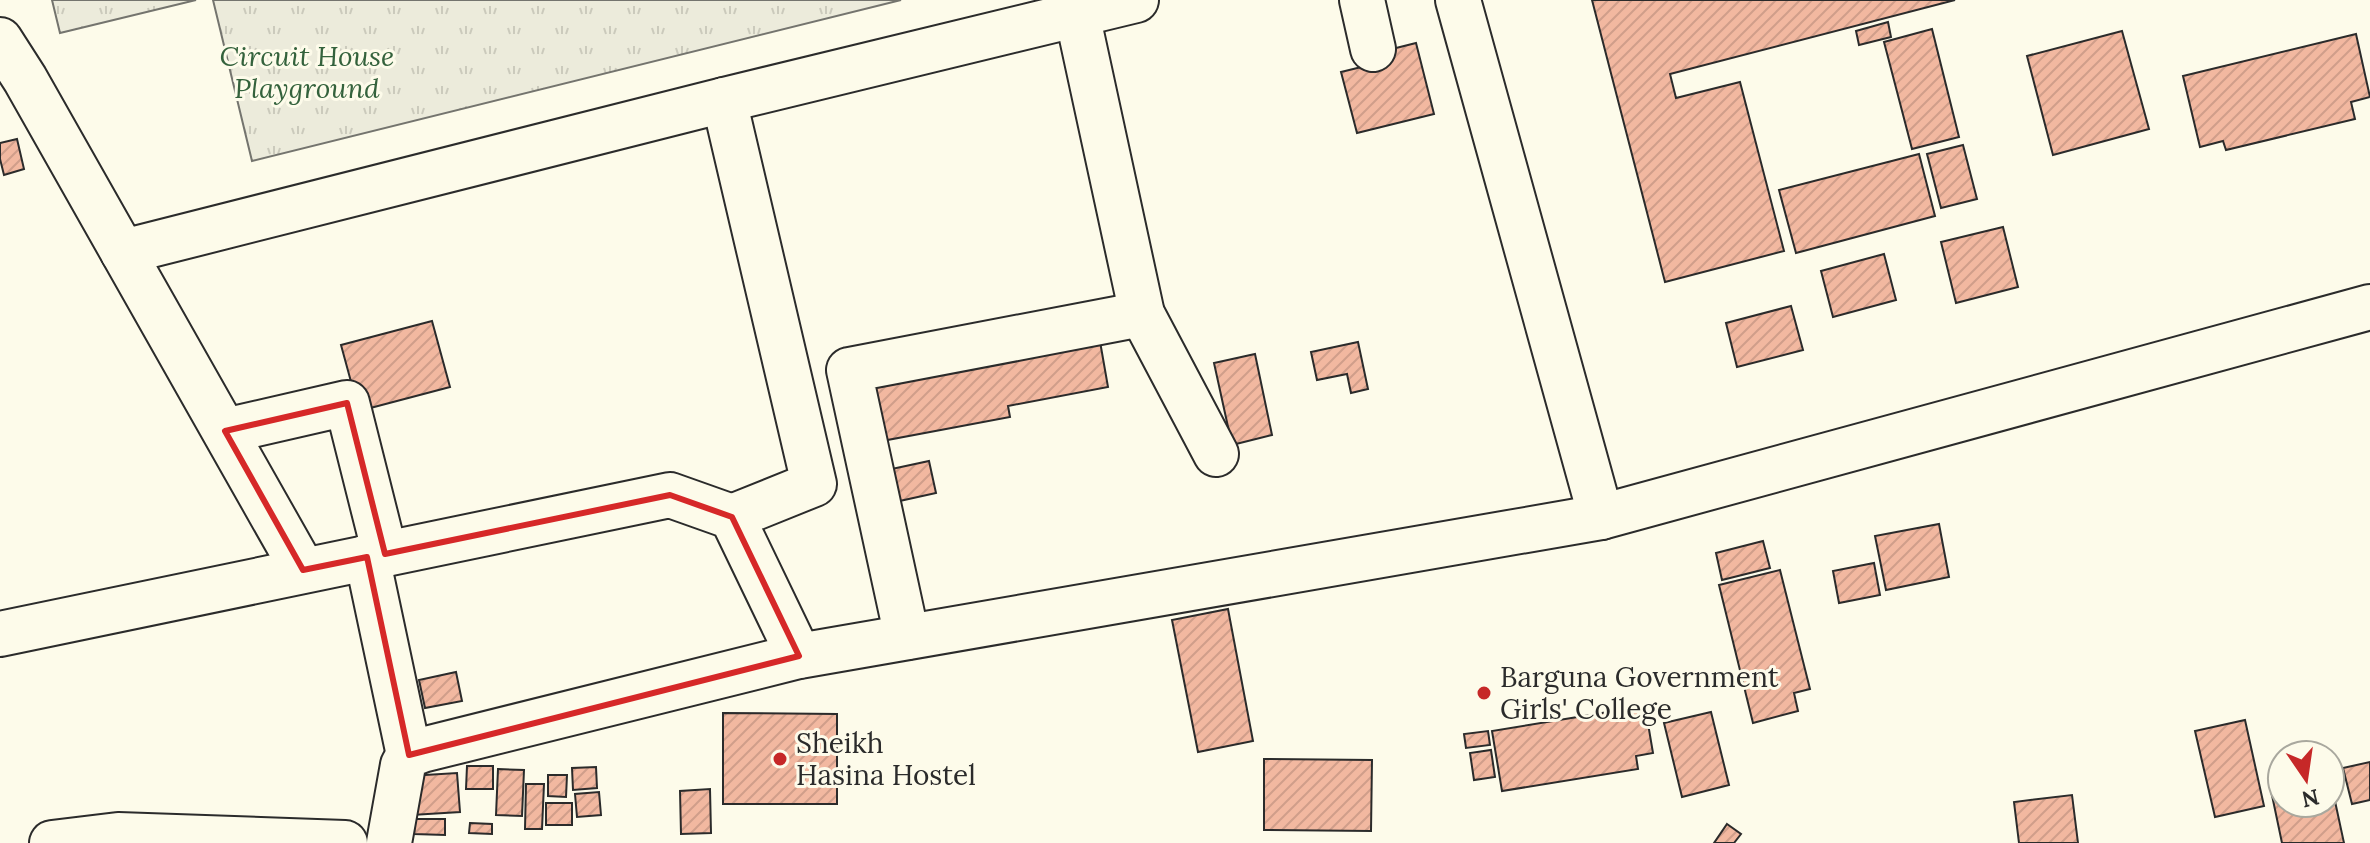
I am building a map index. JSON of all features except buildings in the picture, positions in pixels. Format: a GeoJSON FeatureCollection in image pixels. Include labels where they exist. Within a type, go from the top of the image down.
{"type":"FeatureCollection","features":[{"type":"Feature","properties":{"kind":"street"},"geometry":{"type":"LineString","coordinates":[[123,252],[724,100],[1136,0]]}},
{"type":"Feature","properties":{"kind":"street"},"geometry":{"type":"LineString","coordinates":[[1362,0],[1373,49]]}},
{"type":"Feature","properties":{"kind":"street"},"geometry":{"type":"LineString","coordinates":[[1458,0],[1601,517]]}},
{"type":"Feature","properties":{"kind":"street"},"geometry":{"type":"LineString","coordinates":[[1077,14],[1142,314],[1216,454]]}},
{"type":"Feature","properties":{"kind":"street"},"geometry":{"type":"LineString","coordinates":[[0,40],[303,570]]}},
{"type":"Feature","properties":{"kind":"street"},"geometry":{"type":"LineString","coordinates":[[0,634],[670,495],[732,517],[814,484],[724,100]]}},
{"type":"Feature","properties":{"kind":"street"},"geometry":{"type":"LineString","coordinates":[[409,755],[799,656],[1601,517],[2370,307]]}},
{"type":"Feature","properties":{"kind":"street"},"geometry":{"type":"LineString","coordinates":[[907,637],[849,370],[1142,314]]}},
{"type":"Feature","properties":{"kind":"street"},"geometry":{"type":"LineString","coordinates":[[225,431],[347,403],[409,755],[401,775],[389,843]]}},
{"type":"Feature","properties":{"kind":"street"},"geometry":{"type":"LineString","coordinates":[[732,517],[799,656]]}},
{"type":"Feature","properties":{"kind":"street"},"geometry":{"type":"LineString","coordinates":[[52,843],[118,835],[345,843]]}},
{"type":"Feature","properties":{"kind":"highlighted area"},"geometry":{"type":"Polygon","coordinates":[[[347,403],[385,554],[670,495],[732,517],[799,656],[409,755],[367,557],[303,570],[225,431],[347,403]]]}},
{"type":"Feature","properties":{"kind":"green space","name":"Circuit House Playground"},"geometry":{"type":"Polygon","coordinates":[[[52,0],[196,0],[60,33],[52,0]]]}},
{"type":"Feature","properties":{"kind":"green space","name":"Circuit House Playground"},"geometry":{"type":"Polygon","coordinates":[[[213,0],[901,0],[252,161],[213,0]]]}},
{"type":"Feature","properties":{"kind":"place","name":"Barguna Government Girls' College"},"geometry":{"type":"Point","coordinates":[1484,693]}},
{"type":"Feature","properties":{"kind":"place","name":"Sheikh Hasina Hostel"},"geometry":{"type":"Point","coordinates":[780,759]}}]}
